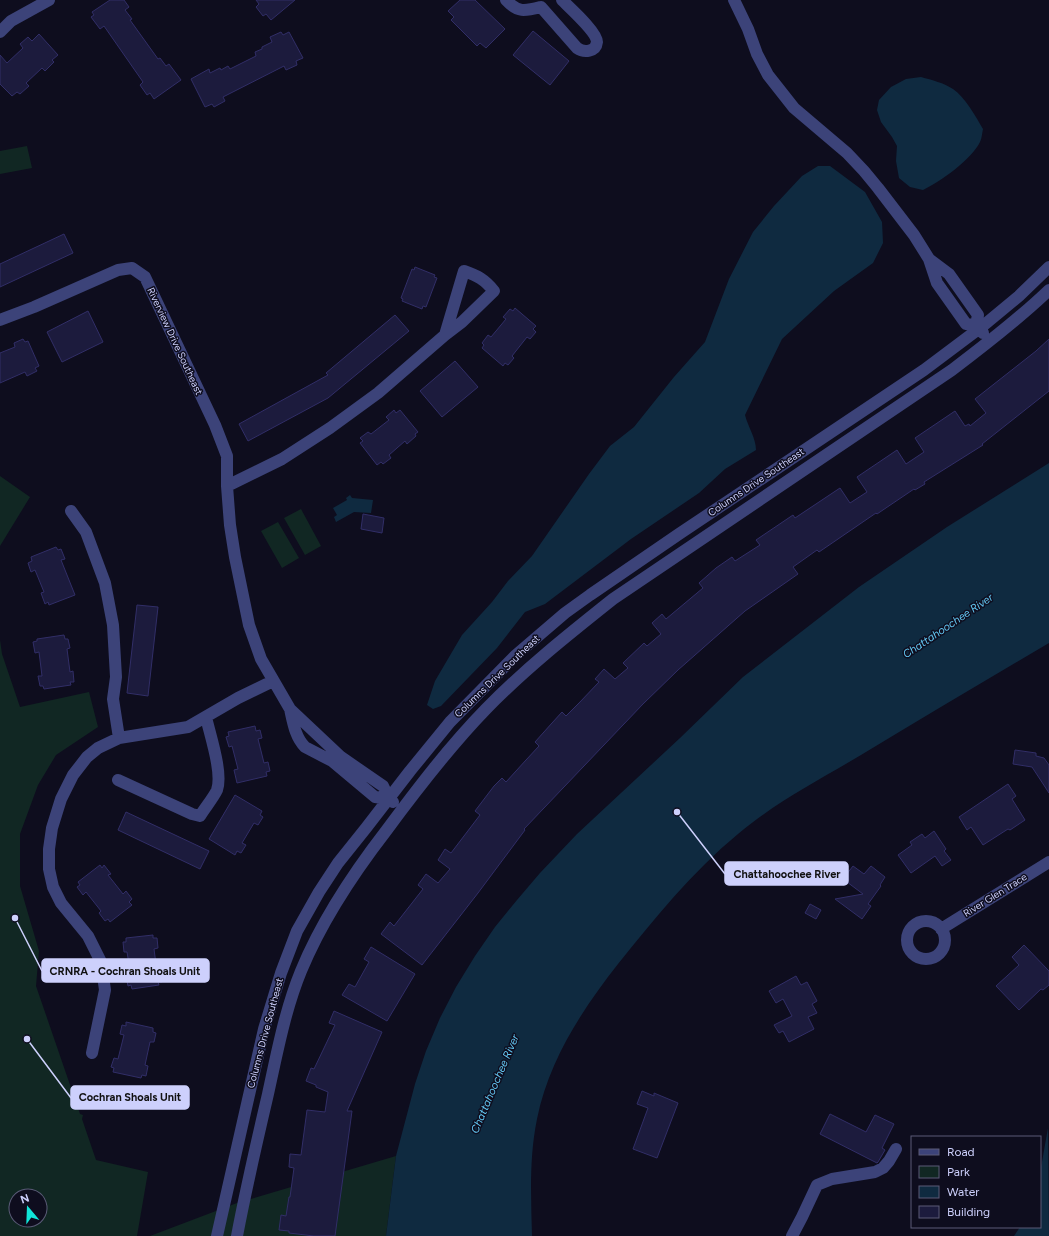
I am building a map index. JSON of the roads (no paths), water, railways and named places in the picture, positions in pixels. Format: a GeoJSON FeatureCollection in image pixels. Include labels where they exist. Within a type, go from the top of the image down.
{"type":"FeatureCollection","features":[{"type":"Feature","properties":{"kind":"street"},"geometry":{"type":"LineString","coordinates":[[0,32],[11,21],[49,0]]}},
{"type":"Feature","properties":{"kind":"street"},"geometry":{"type":"LineString","coordinates":[[506,0],[520,10],[532,10],[541,7],[577,48],[586,52],[592,50],[597,41],[593,32],[562,0]]}},
{"type":"Feature","properties":{"kind":"street"},"geometry":{"type":"LineString","coordinates":[[734,0],[748,29],[757,54],[768,75],[794,108],[847,154],[864,171],[914,235],[929,259],[949,274],[978,315],[978,327],[990,342]]}},
{"type":"Feature","properties":{"kind":"street","name":"Columns Drive Southeast"},"geometry":{"type":"LineString","coordinates":[[217,1236],[264,1029],[281,973],[297,931],[319,892],[338,863],[410,770],[450,722],[516,655],[590,595],[924,370],[1019,296],[1049,267]]}},
{"type":"Feature","properties":{"kind":"street","name":"Riverview Drive Southeast"},"geometry":{"type":"LineString","coordinates":[[0,320],[34,307],[118,270],[132,268],[145,277],[215,425],[227,456],[227,486],[230,525],[235,557],[250,624],[261,659],[290,709],[375,797],[389,799],[402,809]]}},
{"type":"Feature","properties":{"kind":"street"},"geometry":{"type":"LineString","coordinates":[[227,486],[282,459],[330,428],[378,393],[445,334],[462,322],[494,291],[485,280],[464,271],[445,334]]}},
{"type":"Feature","properties":{"kind":"street","name":"Columns Drive Southeast"},"geometry":{"type":"LineString","coordinates":[[237,1236],[243,1202],[276,1058],[287,1013],[298,979],[317,938],[340,895],[363,861],[445,754],[486,708],[528,669],[613,599],[920,393],[990,342],[1049,290]]}},
{"type":"Feature","properties":{"kind":"street"},"geometry":{"type":"LineString","coordinates":[[728,501],[738,514]]}},
{"type":"Feature","properties":{"kind":"street"},"geometry":{"type":"LineString","coordinates":[[71,511],[86,532],[105,583],[113,625],[116,677],[113,699],[119,738]]}},
{"type":"Feature","properties":{"kind":"street"},"geometry":{"type":"LineString","coordinates":[[549,627],[561,641]]}},
{"type":"Feature","properties":{"kind":"street"},"geometry":{"type":"LineString","coordinates":[[92,1053],[104,990],[101,962],[88,936],[61,903],[53,888],[48,869],[52,828],[61,799],[73,775],[87,757],[98,748],[119,738],[188,727],[238,698],[273,681]]}},
{"type":"Feature","properties":{"kind":"street","name":"Riverview Drive Southeast"},"geometry":{"type":"LineString","coordinates":[[290,709],[295,730],[302,744],[309,750],[332,760],[339,760]]}},
{"type":"Feature","properties":{"kind":"street"},"geometry":{"type":"LineString","coordinates":[[118,780],[192,814],[200,816],[217,790],[218,779],[217,765],[206,717]]}},
{"type":"Feature","properties":{"kind":"street","name":"River Glen Trace"},"geometry":{"type":"LineString","coordinates":[[941,929],[1049,862]]}},
{"type":"Feature","properties":{"kind":"street"},"geometry":{"type":"LineString","coordinates":[[281,973],[298,979]]}},
{"type":"Feature","properties":{"kind":"street"},"geometry":{"type":"LineString","coordinates":[[792,1236],[817,1185],[832,1179],[875,1172],[883,1168],[889,1162],[896,1149]]}},
{"type":"Feature","properties":{"kind":"water"},"geometry":{"type":"Polygon","coordinates":[[[921,77],[946,85],[953,89],[962,97],[983,129],[980,142],[970,156],[938,182],[923,190],[910,187],[899,178],[896,161],[897,146],[881,122],[877,110],[879,100],[891,87],[906,79],[921,77]]]}},
{"type":"Feature","properties":{"kind":"water"},"geometry":{"type":"Polygon","coordinates":[[[818,166],[830,166],[865,192],[882,222],[883,243],[873,263],[834,291],[782,339],[745,415],[755,441],[756,450],[725,469],[699,493],[631,539],[545,604],[525,612],[497,648],[441,706],[433,709],[427,705],[435,681],[462,635],[492,602],[508,581],[532,556],[610,446],[634,427],[674,377],[705,342],[729,279],[753,232],[774,206],[802,176],[818,166]]]}},
{"type":"Feature","properties":{"kind":"water"},"geometry":{"type":"Polygon","coordinates":[[[1049,463],[1049,643],[798,792],[752,822],[705,864],[675,896],[605,981],[568,1037],[558,1056],[542,1097],[534,1134],[531,1178],[532,1236],[386,1236],[396,1156],[415,1084],[426,1051],[440,1018],[456,987],[495,927],[540,873],[577,834],[743,677],[859,587],[947,527],[1049,463]]]}},
{"type":"Feature","properties":{"kind":"water"},"geometry":{"type":"Polygon","coordinates":[[[350,495],[352,498],[373,500],[371,513],[354,512],[336,522],[334,517],[337,515],[333,508],[347,500],[346,498],[350,495]]]}},
{"type":"Feature","properties":{"kind":"water"},"geometry":{"type":"Polygon","coordinates":[[[1048,1128],[1049,1236],[1014,1236],[1019,1228],[1041,1228],[1041,1167],[1048,1128]]]}},
{"type":"Feature","properties":{"kind":"place","name":"Chattahoochee River"},"geometry":{"type":"Point","coordinates":[677,812]}},
{"type":"Feature","properties":{"kind":"place","name":"CRNRA - Cochran Shoals Unit"},"geometry":{"type":"Point","coordinates":[15,918]}},
{"type":"Feature","properties":{"kind":"place","name":"Cochran Shoals Unit"},"geometry":{"type":"Point","coordinates":[27,1039]}}]}
